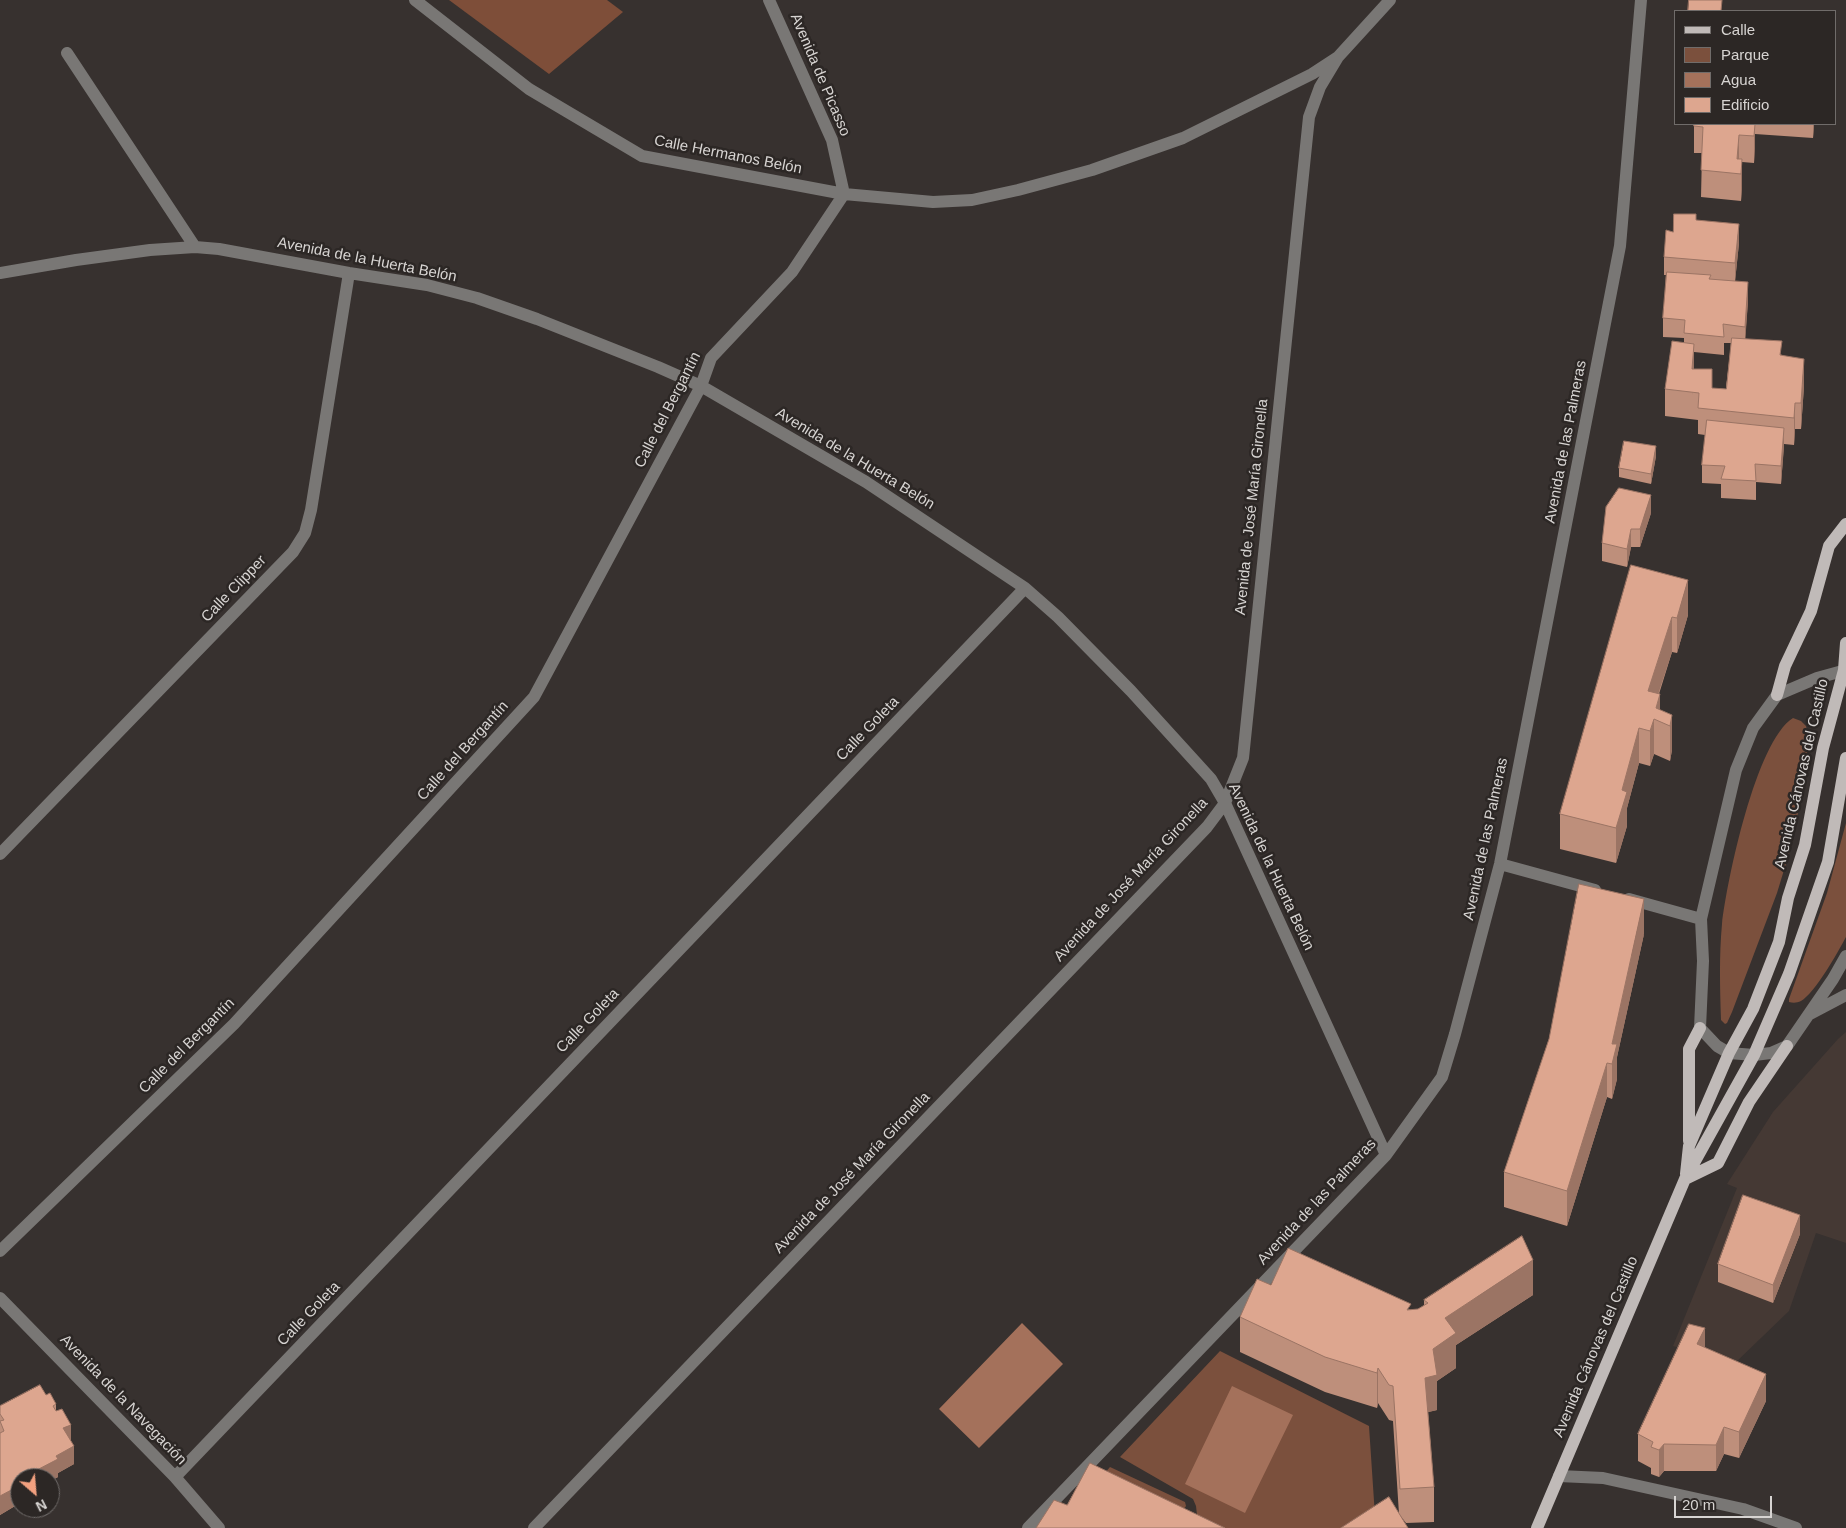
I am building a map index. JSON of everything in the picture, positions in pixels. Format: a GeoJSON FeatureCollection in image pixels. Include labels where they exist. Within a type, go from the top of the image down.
{"type":"FeatureCollection","features":[{"type":"Feature","properties":{"kind":"main road"},"geometry":{"type":"LineString","coordinates":[[1777,695],[1785,666],[1811,611],[1829,546],[1846,524]]}},
{"type":"Feature","properties":{"kind":"main road","name":"Avenida Cánovas del Castillo"},"geometry":{"type":"LineString","coordinates":[[1685,1179],[1689,1146],[1729,1053],[1753,1009],[1779,942],[1788,898],[1805,845],[1823,748],[1845,670],[1846,643]]}},
{"type":"Feature","properties":{"kind":"main road","name":"Avenida Cánovas del Castillo"},"geometry":{"type":"LineString","coordinates":[[1537,1528],[1685,1179],[1754,1055],[1789,974],[1828,862],[1846,758]]}},
{"type":"Feature","properties":{"kind":"main road"},"geometry":{"type":"LineString","coordinates":[[1689,1146],[1689,1050],[1700,1028]]}},
{"type":"Feature","properties":{"kind":"main road"},"geometry":{"type":"LineString","coordinates":[[1685,1179],[1718,1164],[1749,1102],[1787,1046]]}},
{"type":"Feature","properties":{"kind":"street","name":"Calle Hermanos Belón"},"geometry":{"type":"LineString","coordinates":[[414,0],[529,89],[642,156],[844,194],[933,202],[972,200],[1092,170],[1183,138],[1312,74],[1338,58]]}},
{"type":"Feature","properties":{"kind":"street","name":"Avenida de Picasso"},"geometry":{"type":"LineString","coordinates":[[769,0],[832,140],[844,194]]}},
{"type":"Feature","properties":{"kind":"street"},"geometry":{"type":"LineString","coordinates":[[1338,58],[1390,0]]}},
{"type":"Feature","properties":{"kind":"street","name":"Avenida de las Palmeras"},"geometry":{"type":"LineString","coordinates":[[1028,1528],[1386,1155],[1442,1077],[1500,864],[1620,246],[1641,0]]}},
{"type":"Feature","properties":{"kind":"street"},"geometry":{"type":"LineString","coordinates":[[67,53],[195,247]]}},
{"type":"Feature","properties":{"kind":"street","name":"Avenida de José María Gironella"},"geometry":{"type":"LineString","coordinates":[[534,1528],[1207,827],[1225,803],[1243,758],[1308,116],[1320,87],[1338,58]]}},
{"type":"Feature","properties":{"kind":"street","name":"Calle del Bergantín"},"geometry":{"type":"LineString","coordinates":[[0,1251],[234,1024],[534,697],[701,386],[711,358],[792,272],[844,194]]}},
{"type":"Feature","properties":{"kind":"street","name":"Avenida de la Huerta Belón"},"geometry":{"type":"LineString","coordinates":[[0,273],[150,250],[195,247],[219,249],[427,285],[477,298],[537,318],[701,386],[866,482],[1025,588],[1058,617],[1131,691],[1211,779],[1225,803],[1386,1155]]}},
{"type":"Feature","properties":{"kind":"street","name":"Calle Clipper"},"geometry":{"type":"LineString","coordinates":[[0,854],[293,552],[305,533],[311,510],[349,273]]}},
{"type":"Feature","properties":{"kind":"street","name":"Calle Goleta"},"geometry":{"type":"LineString","coordinates":[[175,1477],[1025,588]]}},
{"type":"Feature","properties":{"kind":"street","name":"Avenida Cánovas del Castillo"},"geometry":{"type":"LineString","coordinates":[[1777,695],[1818,678],[1845,670]]}},
{"type":"Feature","properties":{"kind":"street"},"geometry":{"type":"LineString","coordinates":[[1777,695],[1752,728],[1736,770],[1701,919],[1703,961],[1700,1028],[1717,1046],[1729,1053],[1754,1055],[1771,1053],[1787,1046],[1833,979],[1846,956]]}},
{"type":"Feature","properties":{"kind":"street"},"geometry":{"type":"LineString","coordinates":[[1500,864],[1701,919]]}},
{"type":"Feature","properties":{"kind":"street"},"geometry":{"type":"LineString","coordinates":[[1806,1017],[1846,995]]}},
{"type":"Feature","properties":{"kind":"street","name":"Avenida de la Navegación"},"geometry":{"type":"LineString","coordinates":[[0,1298],[175,1477],[219,1528]]}},
{"type":"Feature","properties":{"kind":"street"},"geometry":{"type":"LineString","coordinates":[[1559,1476],[1603,1478],[1743,1509],[1796,1528]]}},
{"type":"Feature","properties":{"kind":"shaded area"},"geometry":{"type":"Polygon","coordinates":[[[449,0],[607,0],[623,12],[549,74],[449,0]]]}},
{"type":"Feature","properties":{"kind":"shaded area"},"geometry":{"type":"Polygon","coordinates":[[[1846,1032],[1846,1243],[1816,1233],[1789,1311],[1734,1364],[1673,1346],[1737,1188],[1727,1184],[1773,1112],[1846,1032]]]}},
{"type":"Feature","properties":{"kind":"green space"},"geometry":{"type":"Polygon","coordinates":[[[1793,718],[1801,721],[1806,726],[1809,740],[1791,847],[1777,893],[1732,1012],[1725,1024],[1721,1020],[1720,948],[1730,876],[1745,813],[1767,754],[1780,732],[1793,718]]]}},
{"type":"Feature","properties":{"kind":"green space"},"geometry":{"type":"Polygon","coordinates":[[[1846,823],[1846,937],[1826,972],[1807,997],[1795,1003],[1789,1002],[1827,893],[1846,823]]]}},
{"type":"Feature","properties":{"kind":"green space"},"geometry":{"type":"Polygon","coordinates":[[[1220,1351],[1369,1426],[1375,1516],[1357,1528],[1224,1528],[1197,1515],[1193,1499],[1120,1457],[1220,1351]]]}},
{"type":"Feature","properties":{"kind":"green space"},"geometry":{"type":"Polygon","coordinates":[[[1110,1467],[1185,1502],[1186,1506],[1175,1523],[1098,1481],[1110,1467]]]}},
{"type":"Feature","properties":{"kind":"water"},"geometry":{"type":"Polygon","coordinates":[[[1022,1323],[1063,1364],[979,1448],[939,1409],[1022,1323]]]}},
{"type":"Feature","properties":{"kind":"water"},"geometry":{"type":"Polygon","coordinates":[[[1232,1386],[1293,1415],[1245,1513],[1185,1484],[1232,1386]]]}},
{"type":"Feature","properties":{"kind":"building"},"geometry":{"type":"Polygon","coordinates":[[[1689,0],[1722,0],[1721,10],[1688,10],[1689,0]]]}},
{"type":"Feature","properties":{"kind":"building"},"geometry":{"type":"Polygon","coordinates":[[[1755,125],[1754,136],[1739,135],[1737,159],[1742,159],[1741,174],[1701,170],[1703,127],[1694,126],[1755,125]]]}},
{"type":"Feature","properties":{"kind":"building"},"geometry":{"type":"Polygon","coordinates":[[[1674,214],[1696,214],[1696,220],[1739,224],[1735,263],[1664,257],[1666,230],[1673,232],[1674,214]]]}},
{"type":"Feature","properties":{"kind":"building"},"geometry":{"type":"Polygon","coordinates":[[[1667,272],[1711,275],[1709,279],[1748,282],[1745,327],[1723,324],[1724,337],[1684,333],[1685,320],[1663,318],[1667,272]]]}},
{"type":"Feature","properties":{"kind":"building"},"geometry":{"type":"Polygon","coordinates":[[[1732,338],[1782,341],[1780,355],[1804,359],[1801,403],[1795,403],[1794,418],[1698,408],[1699,393],[1665,389],[1672,341],[1694,344],[1692,369],[1712,369],[1712,388],[1726,389],[1732,338]]]}},
{"type":"Feature","properties":{"kind":"building"},"geometry":{"type":"Polygon","coordinates":[[[1707,420],[1784,428],[1781,466],[1755,464],[1756,481],[1721,479],[1725,466],[1702,465],[1707,420]]]}},
{"type":"Feature","properties":{"kind":"building"},"geometry":{"type":"Polygon","coordinates":[[[1624,441],[1656,446],[1651,474],[1619,468],[1624,441]]]}},
{"type":"Feature","properties":{"kind":"building"},"geometry":{"type":"Polygon","coordinates":[[[1619,488],[1651,495],[1640,529],[1631,529],[1627,549],[1602,543],[1606,507],[1619,488]]]}},
{"type":"Feature","properties":{"kind":"building"},"geometry":{"type":"Polygon","coordinates":[[[1631,565],[1688,580],[1677,618],[1672,617],[1648,691],[1660,694],[1656,708],[1672,715],[1670,726],[1654,719],[1650,731],[1639,728],[1622,790],[1627,792],[1616,828],[1560,814],[1631,565]]]}},
{"type":"Feature","properties":{"kind":"building"},"geometry":{"type":"Polygon","coordinates":[[[1579,884],[1644,899],[1612,1044],[1617,1044],[1612,1064],[1607,1063],[1567,1191],[1504,1172],[1549,1039],[1579,884]]]}},
{"type":"Feature","properties":{"kind":"building"},"geometry":{"type":"Polygon","coordinates":[[[1743,1195],[1800,1215],[1773,1285],[1718,1264],[1743,1195]]]}},
{"type":"Feature","properties":{"kind":"building"},"geometry":{"type":"Polygon","coordinates":[[[1522,1236],[1533,1260],[1445,1318],[1456,1333],[1433,1349],[1437,1375],[1425,1378],[1434,1487],[1400,1489],[1393,1386],[1389,1385],[1378,1368],[1377,1373],[1325,1357],[1240,1317],[1257,1279],[1271,1285],[1288,1248],[1411,1304],[1407,1310],[1418,1309],[1428,1303],[1424,1300],[1522,1236]]]}},
{"type":"Feature","properties":{"kind":"building"},"geometry":{"type":"Polygon","coordinates":[[[1689,1324],[1705,1328],[1697,1344],[1766,1374],[1739,1432],[1724,1427],[1716,1445],[1664,1444],[1659,1450],[1651,1447],[1653,1442],[1638,1434],[1689,1324]]]}},
{"type":"Feature","properties":{"kind":"building"},"geometry":{"type":"Polygon","coordinates":[[[40,1385],[46,1395],[50,1393],[56,1404],[53,1406],[56,1411],[62,1409],[71,1425],[63,1428],[74,1446],[56,1456],[58,1459],[41,1468],[10,1468],[10,1491],[0,1496],[0,1433],[4,1431],[0,1421],[4,1420],[0,1414],[0,1406],[40,1385]]]}},
{"type":"Feature","properties":{"kind":"building"},"geometry":{"type":"Polygon","coordinates":[[[1090,1463],[1225,1528],[1036,1528],[1054,1500],[1067,1505],[1090,1463]]]}},
{"type":"Feature","properties":{"kind":"building"},"geometry":{"type":"Polygon","coordinates":[[[1389,1497],[1408,1528],[1341,1528],[1389,1497]]]}}]}
